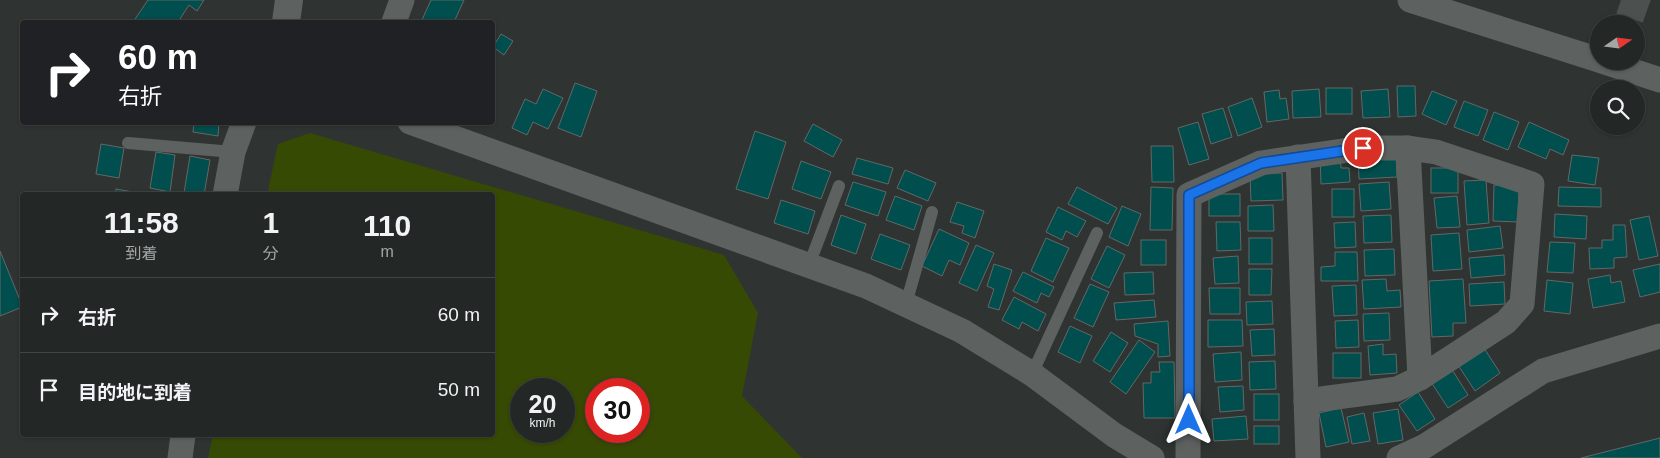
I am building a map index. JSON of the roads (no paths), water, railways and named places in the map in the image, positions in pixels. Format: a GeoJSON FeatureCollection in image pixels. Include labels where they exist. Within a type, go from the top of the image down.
{"type":"FeatureCollection","features":[{"type":"Feature","properties":{"kind":"street"},"geometry":{"type":"LineString","coordinates":[[286,20],[290,0]]}},
{"type":"Feature","properties":{"kind":"street"},"geometry":{"type":"LineString","coordinates":[[395,20],[402,0]]}},
{"type":"Feature","properties":{"kind":"street"},"geometry":{"type":"LineString","coordinates":[[1410,0],[1590,58]]}},
{"type":"Feature","properties":{"kind":"street"},"geometry":{"type":"LineString","coordinates":[[1628,70],[1660,80]]}},
{"type":"Feature","properties":{"kind":"street"},"geometry":{"type":"LineString","coordinates":[[226,192],[233,152],[243,125]]}},
{"type":"Feature","properties":{"kind":"street"},"geometry":{"type":"LineString","coordinates":[[418,125],[809,265],[866,286],[906,304],[962,331],[1032,374],[1114,435],[1152,458]]}},
{"type":"Feature","properties":{"kind":"street"},"geometry":{"type":"LineString","coordinates":[[1188,458],[1189,195],[1261,163],[1363,148],[1408,148],[1436,152],[1532,184],[1522,304],[1506,322],[1420,378],[1397,389],[1306,400]]}},
{"type":"Feature","properties":{"kind":"street"},"geometry":{"type":"LineString","coordinates":[[1408,148],[1420,378]]}},
{"type":"Feature","properties":{"kind":"street"},"geometry":{"type":"LineString","coordinates":[[1298,157],[1308,458]]}},
{"type":"Feature","properties":{"kind":"street"},"geometry":{"type":"LineString","coordinates":[[1399,458],[1425,446],[1543,371],[1660,336]]}},
{"type":"Feature","properties":{"kind":"street"},"geometry":{"type":"LineString","coordinates":[[180,458],[183,437]]}},
{"type":"Feature","properties":{"kind":"lane"},"geometry":{"type":"LineString","coordinates":[[128,143],[233,152]]}},
{"type":"Feature","properties":{"kind":"lane"},"geometry":{"type":"LineString","coordinates":[[809,265],[839,186]]}},
{"type":"Feature","properties":{"kind":"lane"},"geometry":{"type":"LineString","coordinates":[[906,304],[932,212]]}},
{"type":"Feature","properties":{"kind":"lane"},"geometry":{"type":"LineString","coordinates":[[1032,374],[1097,233]]}},
{"type":"Feature","properties":{"kind":"tunnel"},"geometry":{"type":"LineString","coordinates":[[1621,0],[1660,14]]}}]}
